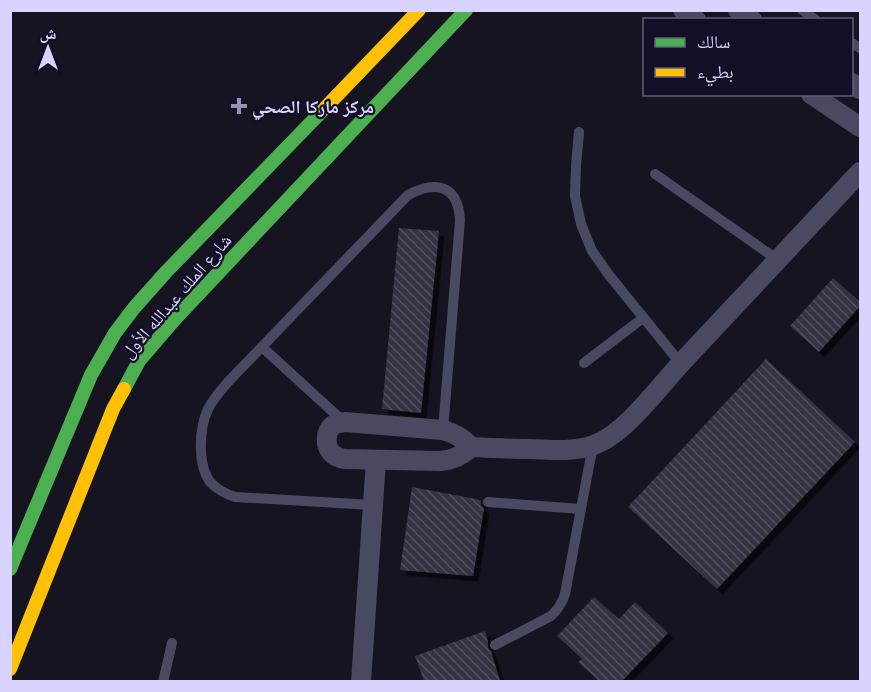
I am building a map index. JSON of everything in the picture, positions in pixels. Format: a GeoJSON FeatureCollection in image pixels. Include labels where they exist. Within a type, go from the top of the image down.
{"type":"FeatureCollection","features":[{"type":"Feature","properties":{"kind":"main road","name":"شارع الملك عبدالله الأول"},"geometry":{"type":"LineString","coordinates":[[10,569],[91,375],[120,324],[166,272],[419,10]]}},
{"type":"Feature","properties":{"kind":"main road","name":"شارع الملك عبدالله الأول"},"geometry":{"type":"LineString","coordinates":[[10,669],[113,409],[139,361],[184,309],[466,11]]}},
{"type":"Feature","properties":{"kind":"street"},"geometry":{"type":"LineString","coordinates":[[814,96],[861,127]]}},
{"type":"Feature","properties":{"kind":"street"},"geometry":{"type":"LineString","coordinates":[[471,447],[464,439],[443,430],[345,422],[335,424],[328,431],[326,440],[328,449],[335,456],[344,459],[440,462],[452,460],[471,447],[576,449],[607,439],[620,429],[861,172]]}},
{"type":"Feature","properties":{"kind":"street"},"geometry":{"type":"LineString","coordinates":[[361,681],[376,460]]}},
{"type":"Feature","properties":{"kind":"lane"},"geometry":{"type":"LineString","coordinates":[[579,132],[575,195],[580,224],[592,251],[609,275],[681,364]]}},
{"type":"Feature","properties":{"kind":"lane"},"geometry":{"type":"LineString","coordinates":[[656,174],[778,260]]}},
{"type":"Feature","properties":{"kind":"lane"},"geometry":{"type":"LineString","coordinates":[[372,505],[235,497],[221,491],[210,482],[204,468],[200,443],[202,426],[208,410],[228,382],[408,195],[420,189],[434,187],[446,190],[455,197],[460,220],[443,430]]}},
{"type":"Feature","properties":{"kind":"lane"},"geometry":{"type":"LineString","coordinates":[[584,363],[643,318]]}},
{"type":"Feature","properties":{"kind":"lane"},"geometry":{"type":"LineString","coordinates":[[262,347],[345,422]]}},
{"type":"Feature","properties":{"kind":"lane"},"geometry":{"type":"LineString","coordinates":[[495,645],[551,616],[558,610],[565,594],[593,445]]}},
{"type":"Feature","properties":{"kind":"lane"},"geometry":{"type":"LineString","coordinates":[[488,502],[581,509]]}},
{"type":"Feature","properties":{"kind":"lane"},"geometry":{"type":"LineString","coordinates":[[163,681],[172,643]]}},
{"type":"Feature","properties":{"kind":"building"},"geometry":{"type":"Polygon","coordinates":[[[399,228],[439,231],[421,413],[382,409],[399,228]]]}},
{"type":"Feature","properties":{"kind":"building"},"geometry":{"type":"Polygon","coordinates":[[[833,278],[861,305],[819,352],[790,326],[833,278]]]}},
{"type":"Feature","properties":{"kind":"building"},"geometry":{"type":"Polygon","coordinates":[[[766,359],[855,442],[717,589],[628,507],[766,359]]]}},
{"type":"Feature","properties":{"kind":"building"},"geometry":{"type":"Polygon","coordinates":[[[412,487],[481,500],[484,508],[473,576],[400,570],[412,487]]]}},
{"type":"Feature","properties":{"kind":"building"},"geometry":{"type":"Polygon","coordinates":[[[594,597],[619,619],[635,602],[668,633],[622,681],[599,681],[578,662],[582,659],[557,636],[594,597]]]}},
{"type":"Feature","properties":{"kind":"building"},"geometry":{"type":"Polygon","coordinates":[[[485,631],[488,648],[500,681],[424,681],[415,656],[485,631]]]}},
{"type":"Feature","properties":{"kind":"traffic: fast"},"geometry":{"type":"LineString","coordinates":[[124,389],[139,361],[176,318],[466,10]]}},
{"type":"Feature","properties":{"kind":"traffic: fast"},"geometry":{"type":"LineString","coordinates":[[10,569],[91,375],[115,333],[166,272],[325,108]]}},
{"type":"Feature","properties":{"kind":"traffic: slow"},"geometry":{"type":"LineString","coordinates":[[325,108],[419,10]]}},
{"type":"Feature","properties":{"kind":"traffic: slow"},"geometry":{"type":"LineString","coordinates":[[10,669],[113,409],[124,389]]}},
{"type":"Feature","properties":{"kind":"place","name":"مركز ماركا الصحي"},"geometry":{"type":"Point","coordinates":[239,106]}}]}
